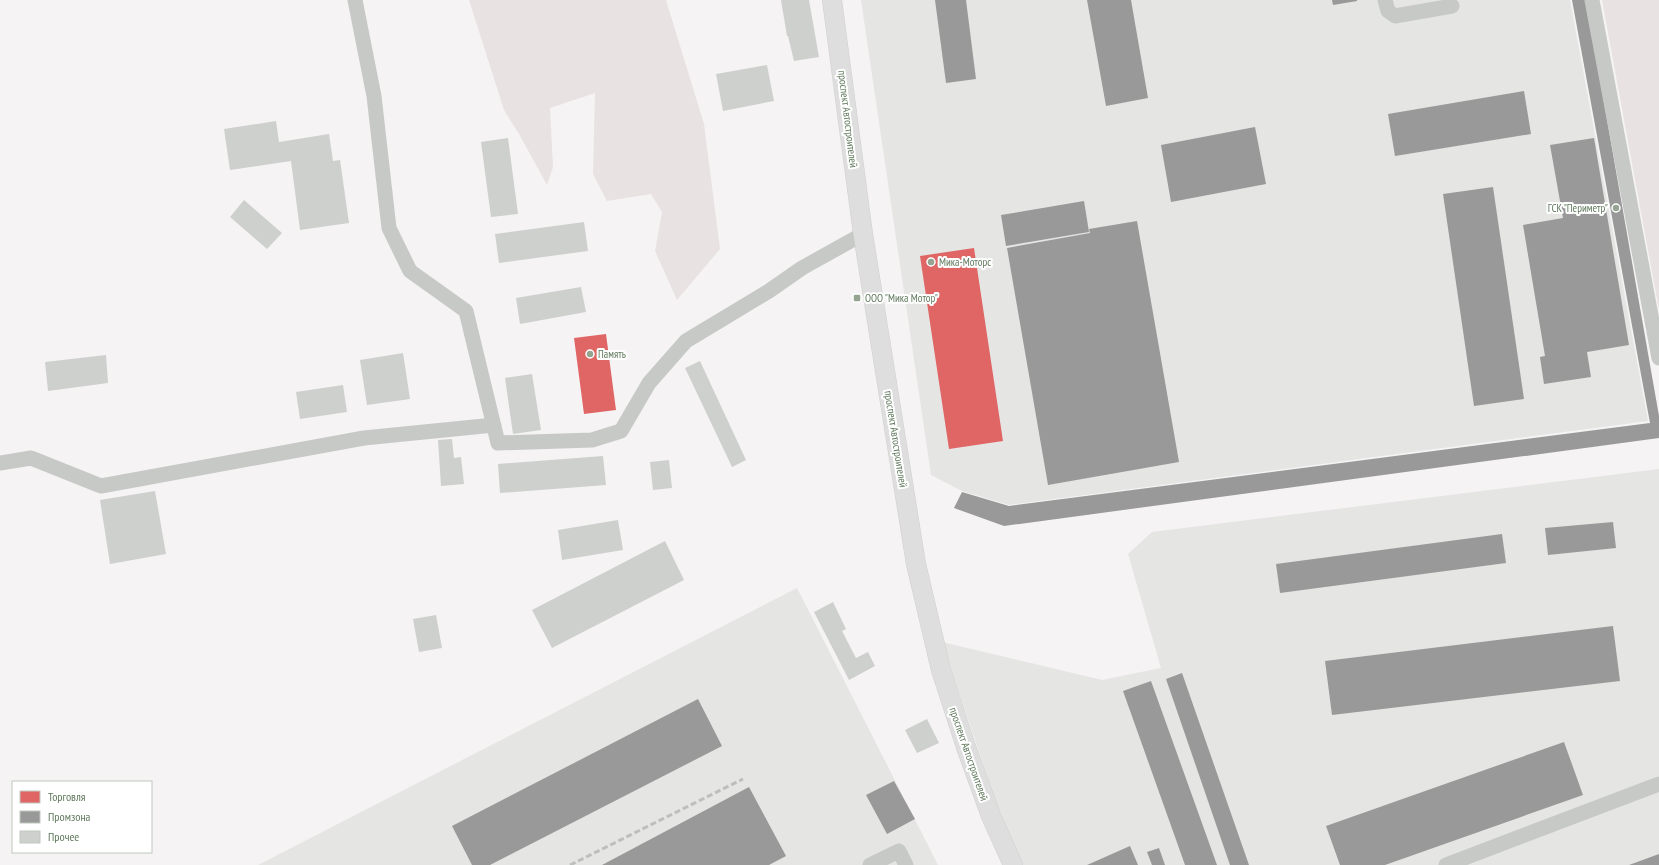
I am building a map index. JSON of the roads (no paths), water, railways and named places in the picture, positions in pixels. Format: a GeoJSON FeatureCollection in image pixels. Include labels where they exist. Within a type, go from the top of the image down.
{"type":"FeatureCollection","features":[{"type":"Feature","properties":{"kind":"main road","name":"проспект Автостроителей"},"geometry":{"type":"LineString","coordinates":[[832,0],[863,234],[916,564],[941,670],[966,747],[991,816],[1013,865]]}},
{"type":"Feature","properties":{"kind":"lane"},"geometry":{"type":"LineString","coordinates":[[355,0],[374,96],[389,228],[410,271],[466,311],[498,443],[592,440],[621,430],[649,383],[686,341],[769,291],[802,268],[863,234]]}},
{"type":"Feature","properties":{"kind":"lane"},"geometry":{"type":"LineString","coordinates":[[1385,0],[1388,11],[1394,16],[1452,6]]}},
{"type":"Feature","properties":{"kind":"lane"},"geometry":{"type":"LineString","coordinates":[[1592,0],[1659,358]]}},
{"type":"Feature","properties":{"kind":"lane"},"geometry":{"type":"LineString","coordinates":[[0,463],[30,458],[101,486],[364,438],[494,425]]}},
{"type":"Feature","properties":{"kind":"lane"},"geometry":{"type":"LineString","coordinates":[[1446,865],[1659,784]]}},
{"type":"Feature","properties":{"kind":"lane"},"geometry":{"type":"LineString","coordinates":[[870,865],[899,851],[906,865]]}},
{"type":"Feature","properties":{"kind":"railway"},"geometry":{"type":"LineString","coordinates":[[570,865],[743,779]]}},
{"type":"Feature","properties":{"kind":"place","name":"ГСК \"Периметр\""},"geometry":{"type":"Point","coordinates":[1616,208]}},
{"type":"Feature","properties":{"kind":"place","name":"Мика-Моторс"},"geometry":{"type":"Point","coordinates":[931,262]}},
{"type":"Feature","properties":{"kind":"place","name":"ООО \"Мика Мотор\""},"geometry":{"type":"Point","coordinates":[857,298]}},
{"type":"Feature","properties":{"kind":"place","name":"Память"},"geometry":{"type":"Point","coordinates":[590,354]}}]}
